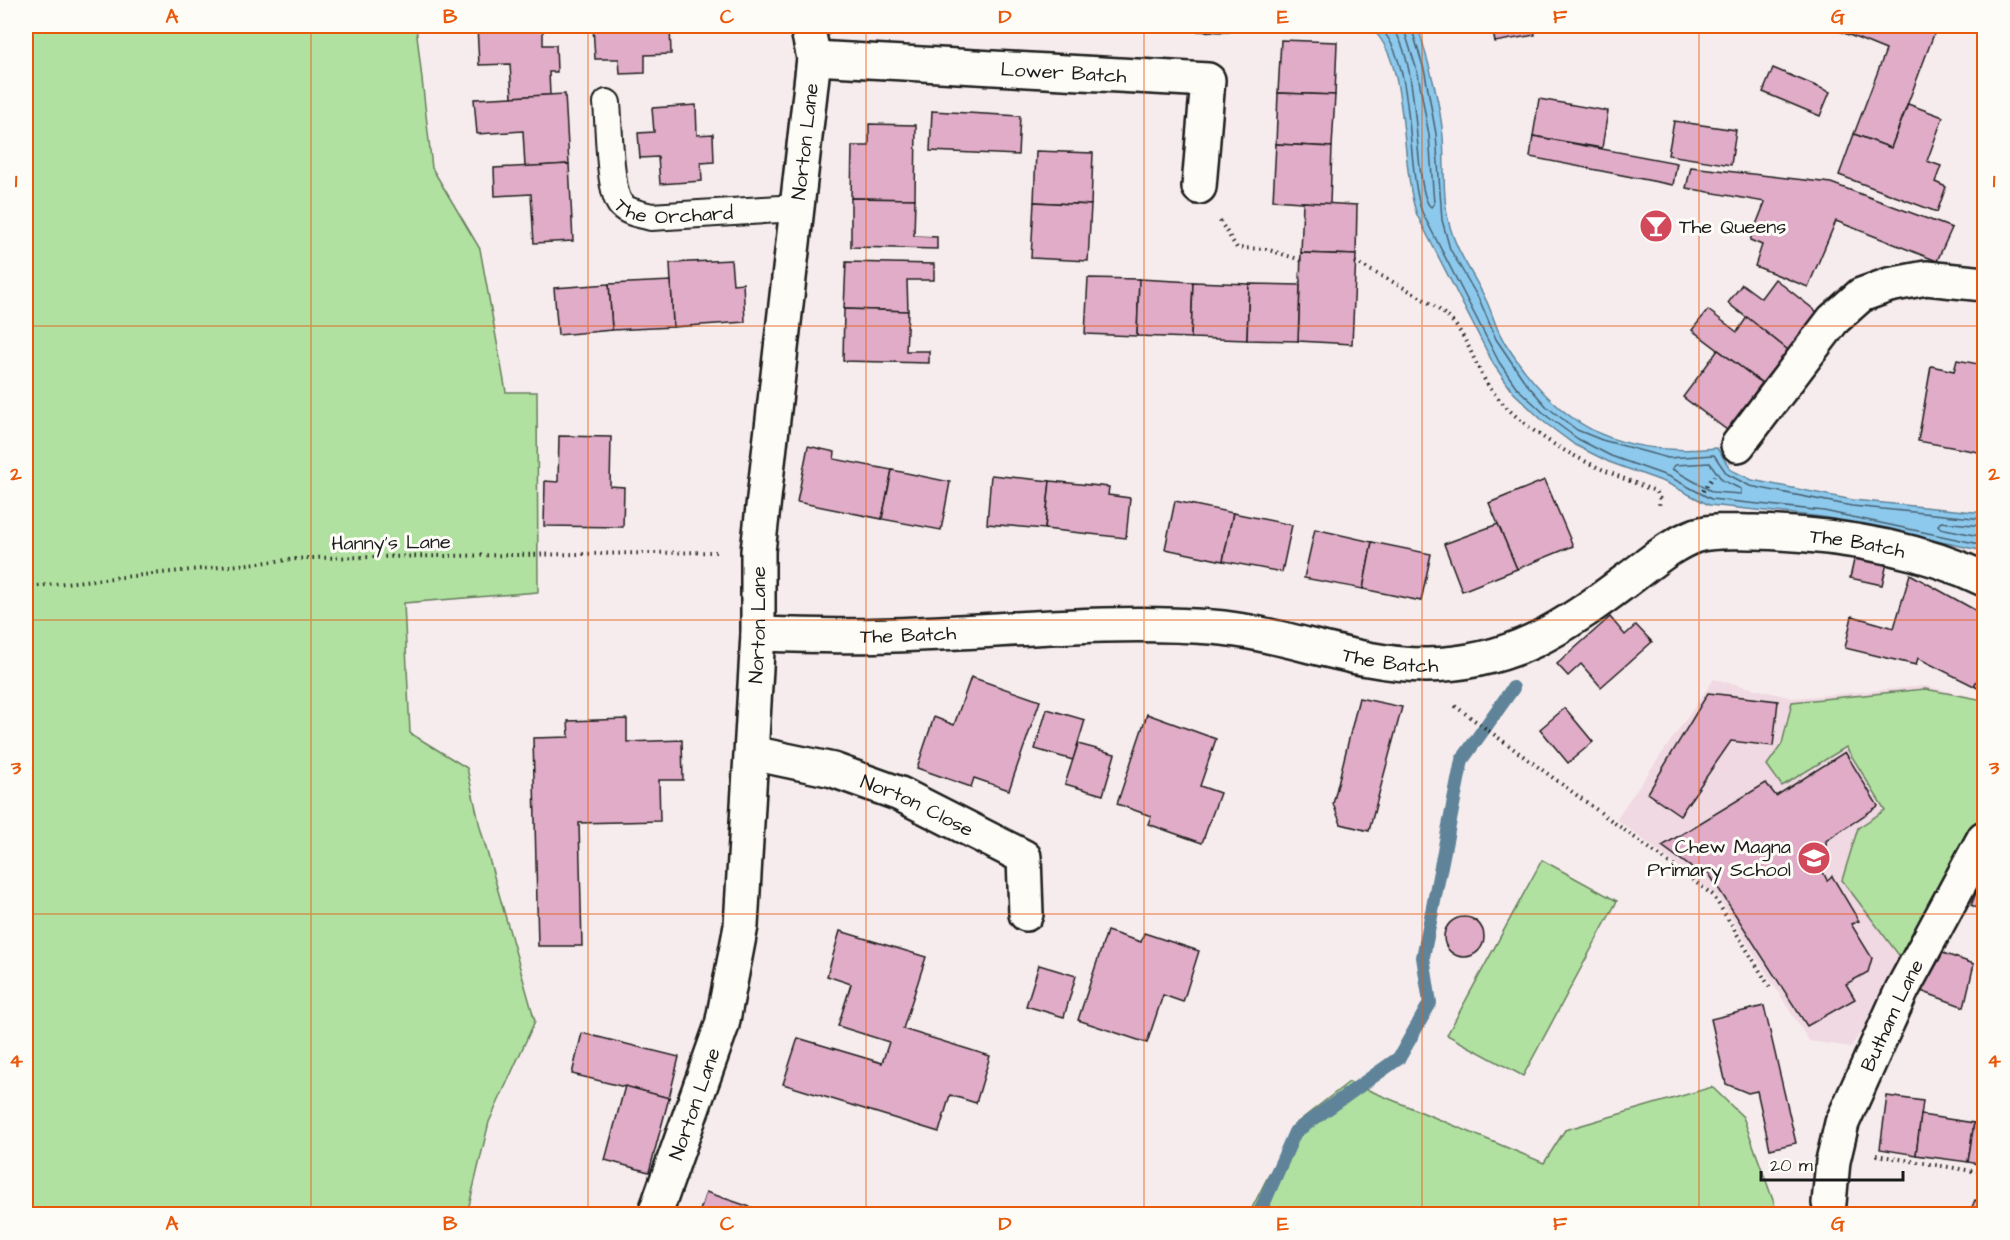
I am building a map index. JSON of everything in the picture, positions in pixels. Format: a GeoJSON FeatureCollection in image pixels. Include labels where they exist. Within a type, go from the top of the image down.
{"type":"FeatureCollection","features":[{"type":"Feature","properties":{"kind":"street","name":"Norton Lane"},"geometry":{"type":"LineString","coordinates":[[655,1215],[722,1025],[741,926],[758,634],[758,551],[814,58],[807,26]]}},
{"type":"Feature","properties":{"kind":"street","name":"Lower Batch"},"geometry":{"type":"LineString","coordinates":[[814,58],[1208,80],[1199,187]]}},
{"type":"Feature","properties":{"kind":"street"},"geometry":{"type":"LineString","coordinates":[[1738,445],[1833,320],[1861,295],[1889,285],[1926,278],[1984,285]]}},
{"type":"Feature","properties":{"kind":"street","name":"The Batch"},"geometry":{"type":"LineString","coordinates":[[758,634],[890,636],[1121,623],[1216,627],[1365,658],[1424,665],[1465,662],[1519,649],[1567,625],[1668,550],[1697,536],[1726,531],[1809,534],[1909,553],[1963,569],[1984,579]]}},
{"type":"Feature","properties":{"kind":"street","name":"Norton Close"},"geometry":{"type":"LineString","coordinates":[[752,753],[833,770],[900,795],[1024,857],[1026,914]]}},
{"type":"Feature","properties":{"kind":"street","name":"Butham Lane"},"geometry":{"type":"LineString","coordinates":[[1829,1209],[1836,1148],[1842,1123],[1902,990],[1984,838]]}},
{"type":"Feature","properties":{"kind":"lane","name":"The Orchard"},"geometry":{"type":"LineString","coordinates":[[607,103],[613,184],[620,205],[633,212],[651,217],[797,208]]}},
{"type":"Feature","properties":{"kind":"path"},"geometry":{"type":"LineString","coordinates":[[1199,187],[1237,248],[1266,249],[1301,260]]}},
{"type":"Feature","properties":{"kind":"path"},"geometry":{"type":"LineString","coordinates":[[1355,262],[1443,312],[1463,334],[1493,392],[1519,417],[1563,451],[1591,466],[1655,491],[1660,499],[1659,514]]}},
{"type":"Feature","properties":{"kind":"path","name":"Hanny's Lane"},"geometry":{"type":"LineString","coordinates":[[26,586],[307,558],[758,551]]}},
{"type":"Feature","properties":{"kind":"path"},"geometry":{"type":"LineString","coordinates":[[1459,709],[1713,895],[1772,989]]}},
{"type":"Feature","properties":{"kind":"path"},"geometry":{"type":"LineString","coordinates":[[1836,1148],[1984,1173]]}},
{"type":"Feature","properties":{"kind":"shaded area","name":"Chew Magna Primary School"},"geometry":{"type":"Polygon","coordinates":[[[1714,679],[1793,698],[1925,686],[1984,699],[1984,812],[1895,980],[1851,1047],[1809,1041],[1718,897],[1616,819],[1714,679]]]}},
{"type":"Feature","properties":{"kind":"green space"},"geometry":{"type":"Polygon","coordinates":[[[26,26],[416,26],[432,168],[480,249],[506,392],[537,392],[538,592],[404,603],[410,733],[467,768],[480,827],[535,1021],[489,1122],[467,1214],[26,1214],[26,26]]]}},
{"type":"Feature","properties":{"kind":"green space"},"geometry":{"type":"Polygon","coordinates":[[[1925,689],[1984,700],[1984,808],[1901,958],[1842,880],[1858,828],[1885,810],[1846,747],[1782,786],[1767,765],[1782,744],[1792,702],[1925,689]]]}},
{"type":"Feature","properties":{"kind":"green space"},"geometry":{"type":"Polygon","coordinates":[[[1542,860],[1617,901],[1523,1076],[1447,1035],[1542,860]]]}},
{"type":"Feature","properties":{"kind":"green space"},"geometry":{"type":"Polygon","coordinates":[[[1349,1082],[1544,1163],[1565,1130],[1712,1087],[1743,1117],[1778,1214],[1249,1214],[1294,1125],[1349,1082]]]}},
{"type":"Feature","properties":{"kind":"water"},"geometry":{"type":"Polygon","coordinates":[[[1368,26],[1415,26],[1419,30],[1439,110],[1443,137],[1445,202],[1452,234],[1486,300],[1502,338],[1544,393],[1567,414],[1591,429],[1618,441],[1680,450],[1717,448],[1731,470],[1752,480],[1853,500],[1984,513],[1984,551],[1823,517],[1709,505],[1667,483],[1609,462],[1575,445],[1544,422],[1513,392],[1494,365],[1417,215],[1411,194],[1398,85],[1382,40],[1368,26]]]}},
{"type":"Feature","properties":{"kind":"building"},"geometry":{"type":"Polygon","coordinates":[[[477,26],[543,26],[543,45],[556,45],[557,72],[549,72],[550,95],[512,97],[510,64],[479,65],[477,26]]]}},
{"type":"Feature","properties":{"kind":"building"},"geometry":{"type":"Polygon","coordinates":[[[593,26],[670,26],[671,54],[645,55],[645,73],[620,74],[619,59],[595,59],[593,26]]]}},
{"type":"Feature","properties":{"kind":"building"},"geometry":{"type":"Polygon","coordinates":[[[1191,26],[1230,26],[1229,32],[1191,31],[1191,26]]]}},
{"type":"Feature","properties":{"kind":"building"},"geometry":{"type":"Polygon","coordinates":[[[1492,26],[1534,26],[1535,35],[1495,42],[1492,26]]]}},
{"type":"Feature","properties":{"kind":"building"},"geometry":{"type":"Polygon","coordinates":[[[1827,26],[1937,26],[1891,148],[1854,134],[1886,50],[1827,26]]]}},
{"type":"Feature","properties":{"kind":"building"},"geometry":{"type":"Polygon","coordinates":[[[1281,40],[1337,42],[1335,95],[1278,93],[1281,40]]]}},
{"type":"Feature","properties":{"kind":"building"},"geometry":{"type":"Polygon","coordinates":[[[1773,68],[1830,92],[1820,116],[1763,92],[1773,68]]]}},
{"type":"Feature","properties":{"kind":"building"},"geometry":{"type":"Polygon","coordinates":[[[1278,93],[1335,95],[1332,147],[1276,144],[1278,93]]]}},
{"type":"Feature","properties":{"kind":"building"},"geometry":{"type":"Polygon","coordinates":[[[565,94],[569,164],[525,167],[523,131],[477,134],[474,99],[565,94]]]}},
{"type":"Feature","properties":{"kind":"building"},"geometry":{"type":"Polygon","coordinates":[[[1539,99],[1608,111],[1602,148],[1533,136],[1539,99]]]}},
{"type":"Feature","properties":{"kind":"building"},"geometry":{"type":"Polygon","coordinates":[[[1908,104],[1943,117],[1927,161],[1941,166],[1935,182],[1946,187],[1937,212],[1839,175],[1854,134],[1891,148],[1908,104]]]}},
{"type":"Feature","properties":{"kind":"building"},"geometry":{"type":"Polygon","coordinates":[[[696,105],[697,135],[713,134],[714,162],[701,163],[702,181],[660,184],[658,157],[640,158],[638,133],[654,132],[652,108],[696,105]]]}},
{"type":"Feature","properties":{"kind":"building"},"geometry":{"type":"Polygon","coordinates":[[[932,111],[1020,116],[1018,155],[930,151],[932,111]]]}},
{"type":"Feature","properties":{"kind":"building"},"geometry":{"type":"Polygon","coordinates":[[[1674,121],[1736,130],[1731,165],[1668,155],[1674,121]]]}},
{"type":"Feature","properties":{"kind":"building"},"geometry":{"type":"Polygon","coordinates":[[[869,124],[916,125],[915,199],[851,198],[852,146],[869,146],[869,124]]]}},
{"type":"Feature","properties":{"kind":"building"},"geometry":{"type":"Polygon","coordinates":[[[1533,136],[1677,163],[1673,185],[1530,157],[1533,136]]]}},
{"type":"Feature","properties":{"kind":"building"},"geometry":{"type":"Polygon","coordinates":[[[1276,144],[1332,147],[1330,204],[1273,200],[1276,144]]]}},
{"type":"Feature","properties":{"kind":"building"},"geometry":{"type":"Polygon","coordinates":[[[1036,151],[1093,153],[1091,205],[1034,202],[1036,151]]]}},
{"type":"Feature","properties":{"kind":"building"},"geometry":{"type":"Polygon","coordinates":[[[569,164],[573,241],[534,243],[531,194],[495,196],[494,168],[569,164]]]}},
{"type":"Feature","properties":{"kind":"building"},"geometry":{"type":"Polygon","coordinates":[[[1691,167],[1831,183],[1952,228],[1937,261],[1836,221],[1808,287],[1755,266],[1762,245],[1750,240],[1765,202],[1686,188],[1691,167]]]}},
{"type":"Feature","properties":{"kind":"building"},"geometry":{"type":"Polygon","coordinates":[[[851,198],[915,199],[914,236],[937,237],[937,249],[851,247],[851,198]]]}},
{"type":"Feature","properties":{"kind":"building"},"geometry":{"type":"Polygon","coordinates":[[[1034,202],[1091,205],[1088,261],[1031,258],[1034,202]]]}},
{"type":"Feature","properties":{"kind":"building"},"geometry":{"type":"Polygon","coordinates":[[[1303,202],[1357,205],[1356,255],[1301,253],[1303,202]]]}},
{"type":"Feature","properties":{"kind":"building"},"geometry":{"type":"Polygon","coordinates":[[[1301,253],[1356,255],[1352,344],[1298,341],[1301,253]]]}},
{"type":"Feature","properties":{"kind":"building"},"geometry":{"type":"Polygon","coordinates":[[[731,260],[733,284],[743,283],[745,322],[673,327],[670,263],[731,260]]]}},
{"type":"Feature","properties":{"kind":"building"},"geometry":{"type":"Polygon","coordinates":[[[846,262],[934,264],[934,280],[907,280],[908,311],[844,309],[846,262]]]}},
{"type":"Feature","properties":{"kind":"building"},"geometry":{"type":"Polygon","coordinates":[[[1088,278],[1139,279],[1137,336],[1085,334],[1088,278]]]}},
{"type":"Feature","properties":{"kind":"building"},"geometry":{"type":"Polygon","coordinates":[[[1139,279],[1193,282],[1191,338],[1137,336],[1139,279]]]}},
{"type":"Feature","properties":{"kind":"building"},"geometry":{"type":"Polygon","coordinates":[[[1775,279],[1817,312],[1788,350],[1728,303],[1742,284],[1761,298],[1775,279]]]}},
{"type":"Feature","properties":{"kind":"building"},"geometry":{"type":"Polygon","coordinates":[[[671,281],[673,327],[612,330],[609,284],[671,281]]]}},
{"type":"Feature","properties":{"kind":"building"},"geometry":{"type":"Polygon","coordinates":[[[1193,282],[1249,284],[1247,340],[1191,338],[1193,282]]]}},
{"type":"Feature","properties":{"kind":"building"},"geometry":{"type":"Polygon","coordinates":[[[609,284],[612,330],[558,335],[554,288],[609,284]]]}},
{"type":"Feature","properties":{"kind":"building"},"geometry":{"type":"Polygon","coordinates":[[[1249,284],[1300,285],[1298,341],[1247,340],[1249,284]]]}},
{"type":"Feature","properties":{"kind":"building"},"geometry":{"type":"Polygon","coordinates":[[[844,309],[908,311],[906,351],[929,351],[929,363],[843,361],[844,309]]]}},
{"type":"Feature","properties":{"kind":"building"},"geometry":{"type":"Polygon","coordinates":[[[1708,310],[1737,332],[1747,317],[1788,350],[1762,383],[1692,330],[1708,310]]]}},
{"type":"Feature","properties":{"kind":"building"},"geometry":{"type":"Polygon","coordinates":[[[1718,350],[1762,383],[1727,430],[1683,397],[1718,350]]]}},
{"type":"Feature","properties":{"kind":"building"},"geometry":{"type":"Polygon","coordinates":[[[1957,360],[1984,365],[1984,453],[1918,441],[1931,366],[1954,371],[1957,360]]]}},
{"type":"Feature","properties":{"kind":"building"},"geometry":{"type":"Polygon","coordinates":[[[559,436],[611,437],[610,486],[624,487],[623,527],[544,526],[545,481],[558,482],[559,436]]]}},
{"type":"Feature","properties":{"kind":"building"},"geometry":{"type":"Polygon","coordinates":[[[808,446],[835,452],[834,459],[892,470],[882,519],[797,502],[808,446]]]}},
{"type":"Feature","properties":{"kind":"building"},"geometry":{"type":"Polygon","coordinates":[[[892,470],[950,482],[941,530],[882,519],[892,470]]]}},
{"type":"Feature","properties":{"kind":"building"},"geometry":{"type":"Polygon","coordinates":[[[991,475],[1050,481],[1045,529],[987,524],[991,475]]]}},
{"type":"Feature","properties":{"kind":"building"},"geometry":{"type":"Polygon","coordinates":[[[1545,480],[1573,546],[1517,569],[1489,503],[1545,480]]]}},
{"type":"Feature","properties":{"kind":"building"},"geometry":{"type":"Polygon","coordinates":[[[1050,481],[1109,487],[1108,495],[1130,498],[1126,538],[1045,529],[1050,481]]]}},
{"type":"Feature","properties":{"kind":"building"},"geometry":{"type":"Polygon","coordinates":[[[1175,501],[1233,513],[1223,561],[1165,549],[1175,501]]]}},
{"type":"Feature","properties":{"kind":"building"},"geometry":{"type":"Polygon","coordinates":[[[1233,513],[1292,525],[1282,572],[1223,561],[1233,513]]]}},
{"type":"Feature","properties":{"kind":"building"},"geometry":{"type":"Polygon","coordinates":[[[1498,524],[1517,569],[1462,591],[1444,544],[1498,524]]]}},
{"type":"Feature","properties":{"kind":"building"},"geometry":{"type":"Polygon","coordinates":[[[1315,529],[1372,542],[1363,589],[1304,578],[1315,529]]]}},
{"type":"Feature","properties":{"kind":"building"},"geometry":{"type":"Polygon","coordinates":[[[1372,542],[1431,554],[1421,601],[1363,589],[1372,542]]]}},
{"type":"Feature","properties":{"kind":"building"},"geometry":{"type":"Polygon","coordinates":[[[1856,551],[1888,559],[1882,585],[1850,578],[1856,551]]]}},
{"type":"Feature","properties":{"kind":"building"},"geometry":{"type":"Polygon","coordinates":[[[1910,574],[1984,615],[1984,668],[1974,686],[1918,658],[1916,665],[1845,648],[1852,616],[1894,628],[1910,574]]]}},
{"type":"Feature","properties":{"kind":"building"},"geometry":{"type":"Polygon","coordinates":[[[1610,617],[1625,635],[1636,625],[1652,642],[1601,687],[1581,664],[1568,676],[1557,664],[1610,617]]]}},
{"type":"Feature","properties":{"kind":"building"},"geometry":{"type":"Polygon","coordinates":[[[1984,668],[1984,692],[1974,686],[1984,668]]]}},
{"type":"Feature","properties":{"kind":"building"},"geometry":{"type":"Polygon","coordinates":[[[971,677],[1040,701],[1009,790],[974,778],[971,787],[917,768],[934,717],[954,725],[971,677]]]}},
{"type":"Feature","properties":{"kind":"building"},"geometry":{"type":"Polygon","coordinates":[[[1708,693],[1778,701],[1773,746],[1731,741],[1680,815],[1648,793],[1708,693]]]}},
{"type":"Feature","properties":{"kind":"building"},"geometry":{"type":"Polygon","coordinates":[[[1359,698],[1402,707],[1369,831],[1341,824],[1333,804],[1359,698]]]}},
{"type":"Feature","properties":{"kind":"building"},"geometry":{"type":"Polygon","coordinates":[[[1565,708],[1593,742],[1568,763],[1540,729],[1565,708]]]}},
{"type":"Feature","properties":{"kind":"building"},"geometry":{"type":"Polygon","coordinates":[[[1047,709],[1085,720],[1073,760],[1035,749],[1047,709]]]}},
{"type":"Feature","properties":{"kind":"building"},"geometry":{"type":"Polygon","coordinates":[[[1147,714],[1216,739],[1200,786],[1220,793],[1202,843],[1148,824],[1151,816],[1117,804],[1147,714]]]}},
{"type":"Feature","properties":{"kind":"building"},"geometry":{"type":"Polygon","coordinates":[[[627,719],[627,742],[682,740],[683,780],[659,780],[660,821],[579,823],[582,946],[538,946],[533,738],[569,737],[568,721],[627,719]]]}},
{"type":"Feature","properties":{"kind":"building"},"geometry":{"type":"Polygon","coordinates":[[[1078,744],[1115,754],[1103,795],[1065,784],[1078,744]]]}},
{"type":"Feature","properties":{"kind":"building"},"geometry":{"type":"Polygon","coordinates":[[[1845,752],[1878,806],[1826,841],[1827,861],[1820,866],[1827,880],[1832,876],[1859,921],[1851,924],[1872,958],[1868,972],[1846,984],[1855,999],[1807,1026],[1706,869],[1699,873],[1662,846],[1766,783],[1776,796],[1845,752]]]}},
{"type":"Feature","properties":{"kind":"building"},"geometry":{"type":"Polygon","coordinates":[[[1984,874],[1984,911],[1971,905],[1984,874]]]}},
{"type":"Feature","properties":{"kind":"building"},"geometry":{"type":"Polygon","coordinates":[[[1464,917],[1478,923],[1484,937],[1478,951],[1464,957],[1450,951],[1444,937],[1450,923],[1464,917]]]}},
{"type":"Feature","properties":{"kind":"building"},"geometry":{"type":"Polygon","coordinates":[[[840,931],[926,957],[903,1029],[990,1056],[976,1103],[950,1095],[939,1132],[783,1084],[798,1038],[882,1063],[889,1042],[838,1026],[851,984],[827,976],[840,931]]]}},
{"type":"Feature","properties":{"kind":"building"},"geometry":{"type":"Polygon","coordinates":[[[1107,931],[1141,942],[1144,933],[1199,951],[1183,1002],[1163,995],[1147,1043],[1078,1020],[1107,931]]]}},
{"type":"Feature","properties":{"kind":"building"},"geometry":{"type":"Polygon","coordinates":[[[1943,953],[1974,964],[1964,1007],[1921,991],[1943,953]]]}},
{"type":"Feature","properties":{"kind":"building"},"geometry":{"type":"Polygon","coordinates":[[[1039,965],[1076,976],[1064,1017],[1026,1006],[1039,965]]]}},
{"type":"Feature","properties":{"kind":"building"},"geometry":{"type":"Polygon","coordinates":[[[1764,1006],[1796,1143],[1770,1149],[1757,1091],[1748,1093],[1726,1084],[1711,1019],[1764,1006]]]}},
{"type":"Feature","properties":{"kind":"building"},"geometry":{"type":"Polygon","coordinates":[[[582,1033],[679,1057],[669,1098],[572,1074],[582,1033]]]}},
{"type":"Feature","properties":{"kind":"building"},"geometry":{"type":"Polygon","coordinates":[[[625,1086],[669,1098],[649,1172],[605,1160],[625,1086]]]}},
{"type":"Feature","properties":{"kind":"building"},"geometry":{"type":"Polygon","coordinates":[[[1887,1096],[1923,1101],[1916,1155],[1880,1149],[1887,1096]]]}},
{"type":"Feature","properties":{"kind":"building"},"geometry":{"type":"Polygon","coordinates":[[[1921,1115],[1974,1123],[1968,1162],[1916,1155],[1921,1115]]]}},
{"type":"Feature","properties":{"kind":"building"},"geometry":{"type":"Polygon","coordinates":[[[1974,1123],[1984,1125],[1984,1165],[1968,1162],[1974,1123]]]}},
{"type":"Feature","properties":{"kind":"building"},"geometry":{"type":"Polygon","coordinates":[[[706,1192],[771,1214],[699,1214],[706,1192]]]}},
{"type":"Feature","properties":{"kind":"building"},"geometry":{"type":"Polygon","coordinates":[[[1975,1200],[1984,1204],[1984,1214],[1969,1214],[1975,1200]]]}},
{"type":"Feature","properties":{"kind":"waterway"},"geometry":{"type":"LineString","coordinates":[[1259,1214],[1295,1132],[1399,1058],[1430,1003],[1423,957],[1462,760],[1513,688]]}},
{"type":"Feature","properties":{"kind":"place","name":"The Queens"},"geometry":{"type":"Point","coordinates":[1656,226]}},
{"type":"Feature","properties":{"kind":"place","name":"Chew Magna Primary School"},"geometry":{"type":"Point","coordinates":[1814,858]}}]}
